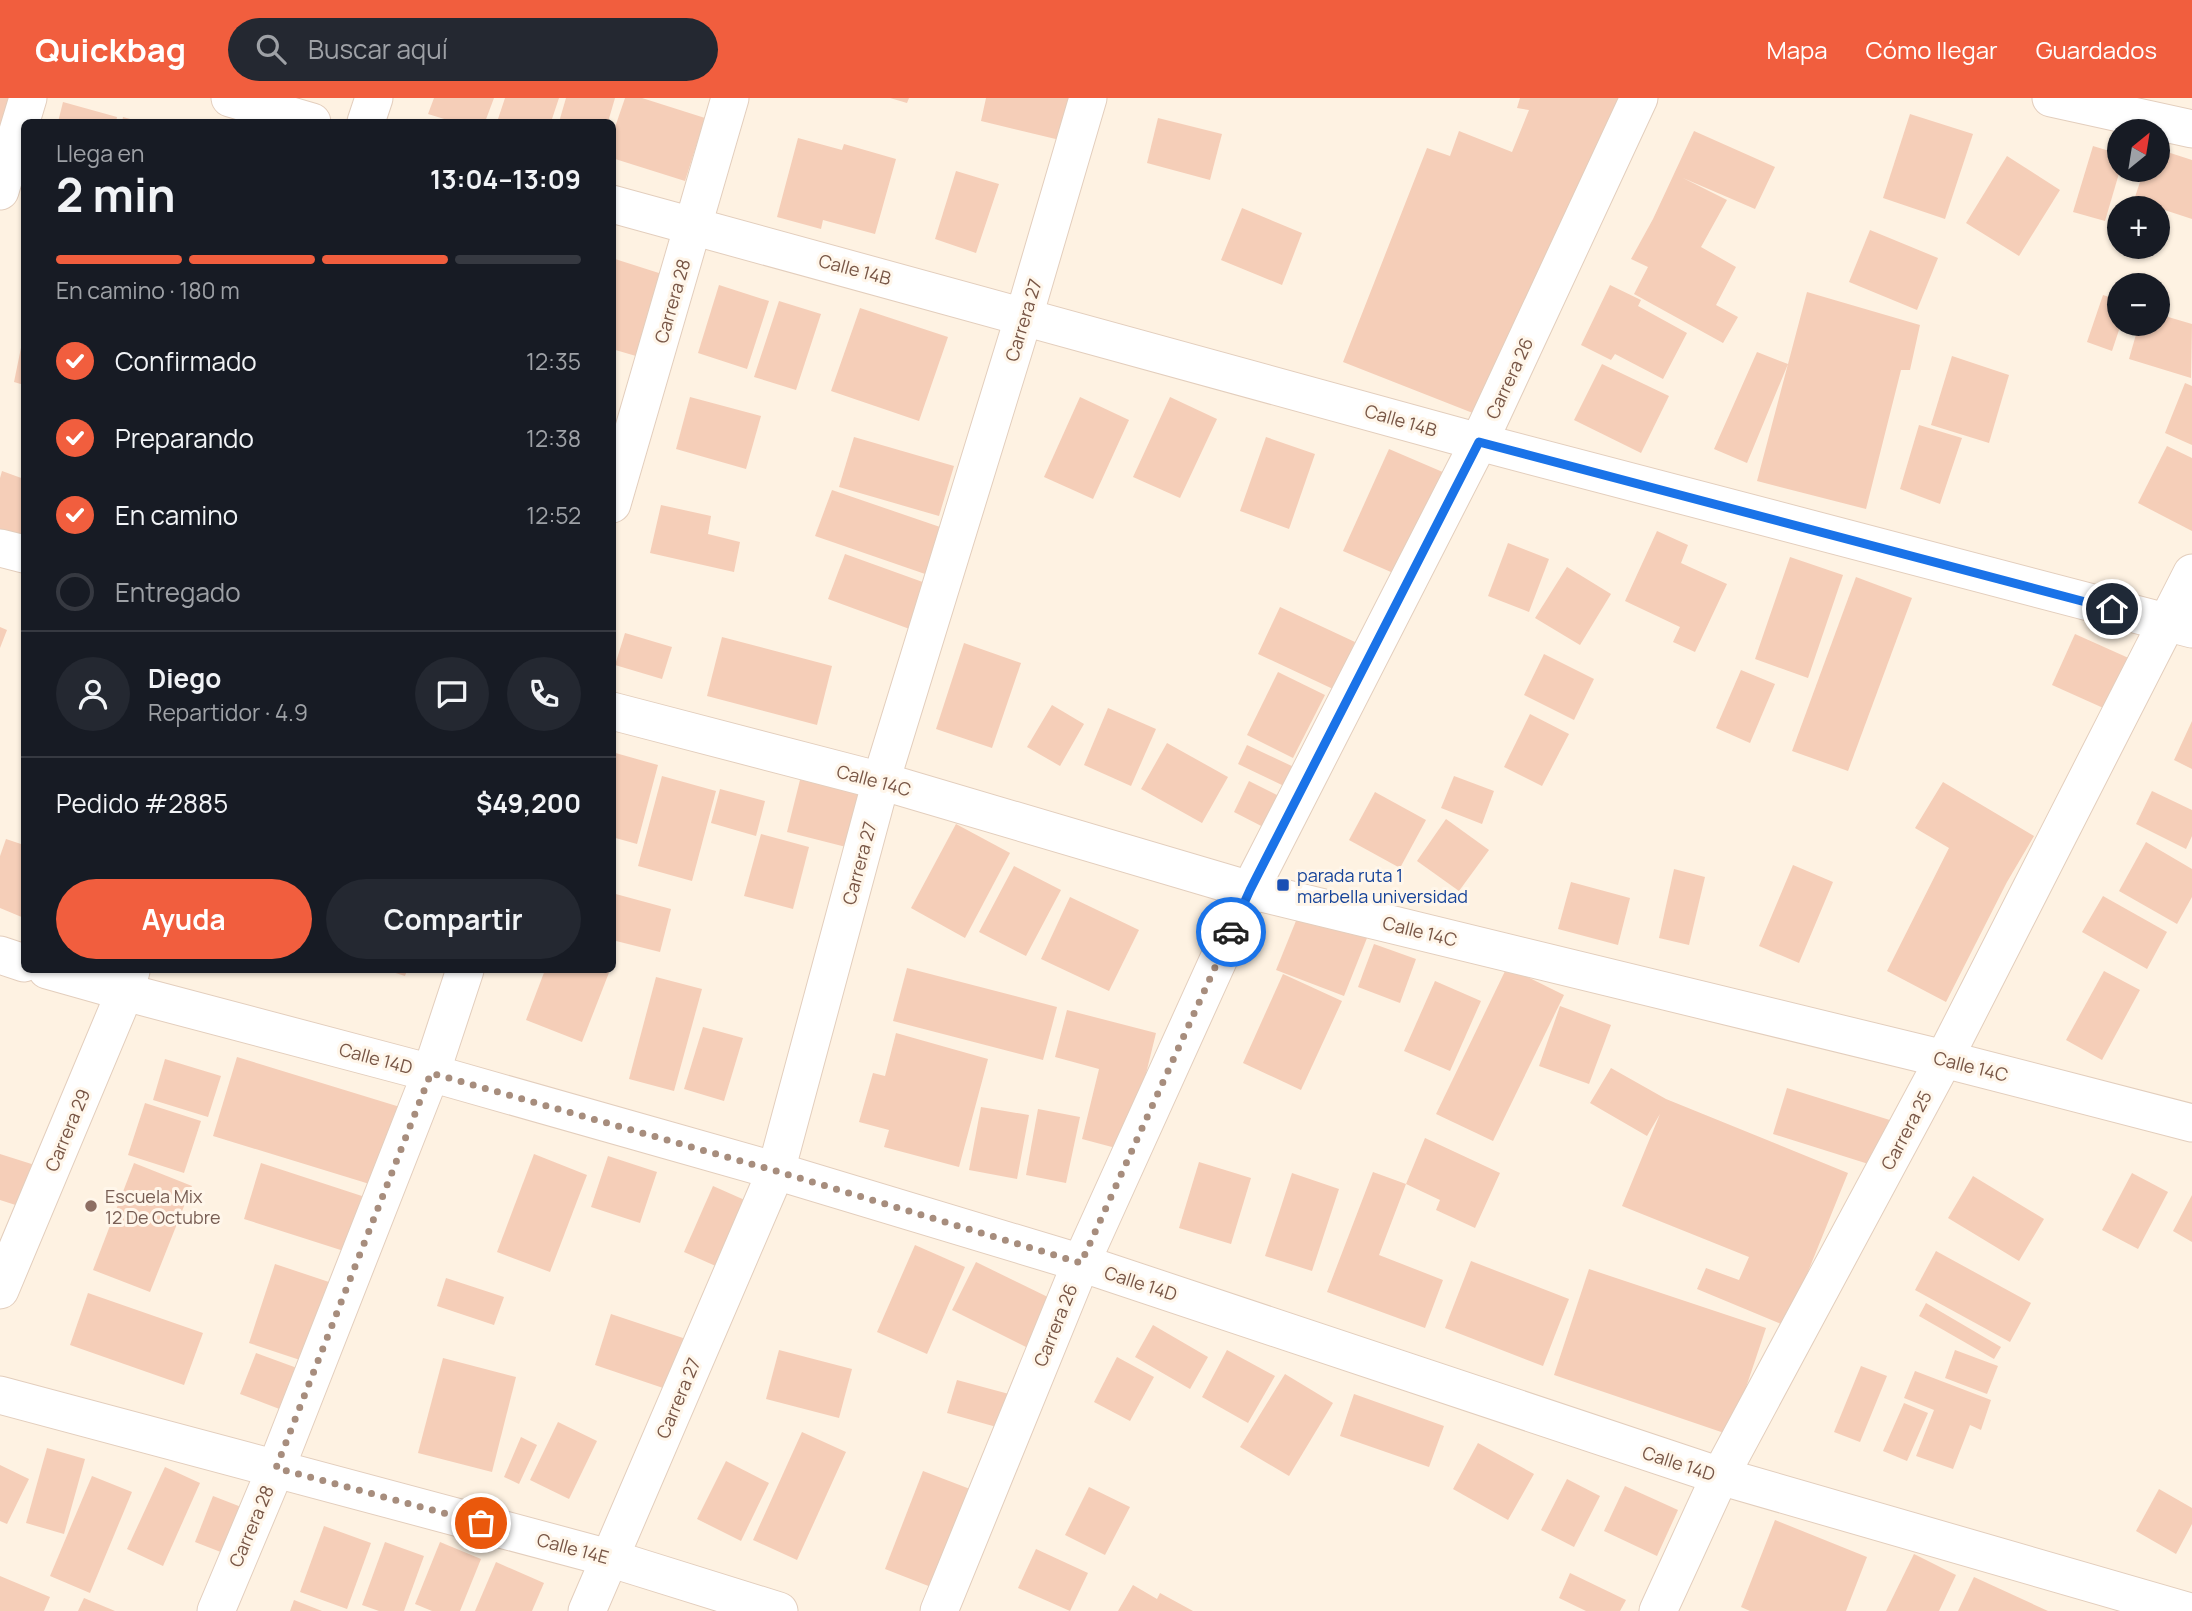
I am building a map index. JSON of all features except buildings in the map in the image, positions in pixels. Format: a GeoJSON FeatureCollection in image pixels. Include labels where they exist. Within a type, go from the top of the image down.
{"type":"FeatureCollection","features":[{"type":"Feature","properties":{"kind":"street"},"geometry":{"type":"LineString","coordinates":[[22,119],[28,98]]}},
{"type":"Feature","properties":{"kind":"street"},"geometry":{"type":"LineString","coordinates":[[230,98],[302,119]]}},
{"type":"Feature","properties":{"kind":"street"},"geometry":{"type":"LineString","coordinates":[[367,119],[374,98]]}},
{"type":"Feature","properties":{"kind":"street","name":"Carrera 28"},"geometry":{"type":"LineString","coordinates":[[616,490],[730,98]]}},
{"type":"Feature","properties":{"kind":"street","name":"Carrera 27"},"geometry":{"type":"LineString","coordinates":[[587,1611],[776,1171],[881,781],[1088,98]]}},
{"type":"Feature","properties":{"kind":"street","name":"Carrera 26"},"geometry":{"type":"LineString","coordinates":[[939,1611],[1081,1263],[1250,890],[1479,442],[1639,98]]}},
{"type":"Feature","properties":{"kind":"street"},"geometry":{"type":"LineString","coordinates":[[2051,98],[2192,129]]}},
{"type":"Feature","properties":{"kind":"street"},"geometry":{"type":"LineString","coordinates":[[0,191],[21,121]]}},
{"type":"Feature","properties":{"kind":"street","name":"Calle 14B"},"geometry":{"type":"LineString","coordinates":[[616,205],[1479,442],[2179,626]]}},
{"type":"Feature","properties":{"kind":"street"},"geometry":{"type":"LineString","coordinates":[[0,548],[21,553]]}},
{"type":"Feature","properties":{"kind":"street","name":"Carrera 25"},"geometry":{"type":"LineString","coordinates":[[1658,1611],[1720,1476],[2179,626],[2192,573]]}},
{"type":"Feature","properties":{"kind":"street","name":"Calle 14C"},"geometry":{"type":"LineString","coordinates":[[616,712],[881,781],[1250,890],[1944,1059],[2192,1123]]}},
{"type":"Feature","properties":{"kind":"street"},"geometry":{"type":"LineString","coordinates":[[0,955],[21,962]]}},
{"type":"Feature","properties":{"kind":"street","name":"Calle 14D"},"geometry":{"type":"LineString","coordinates":[[69,973],[128,981],[431,1073],[776,1171],[1081,1263],[1720,1476],[2187,1611]]}},
{"type":"Feature","properties":{"kind":"street","name":"Carrera 28"},"geometry":{"type":"LineString","coordinates":[[216,1611],[276,1468],[431,1073],[464,973]]}},
{"type":"Feature","properties":{"kind":"street","name":"Carrera 29"},"geometry":{"type":"LineString","coordinates":[[0,1290],[128,981]]}},
{"type":"Feature","properties":{"kind":"street","name":"Calle 14E"},"geometry":{"type":"LineString","coordinates":[[0,1395],[609,1558],[779,1611]]}},
{"type":"Feature","properties":{"kind":"way so far"},"geometry":{"type":"LineString","coordinates":[[481,1523],[276,1468],[431,1073],[776,1171],[1081,1263],[1231,932]]}},
{"type":"Feature","properties":{"kind":"place","name":"parada ruta 1 marbella universidad"},"geometry":{"type":"Point","coordinates":[1283,885]}},
{"type":"Feature","properties":{"kind":"place","name":"Escuela Mix 12 De Octubre"},"geometry":{"type":"Point","coordinates":[91,1206]}},
{"type":"Feature","properties":{"kind":"route"},"geometry":{"type":"LineString","coordinates":[[1231,932],[1479,442],[2112,609]]}}]}
